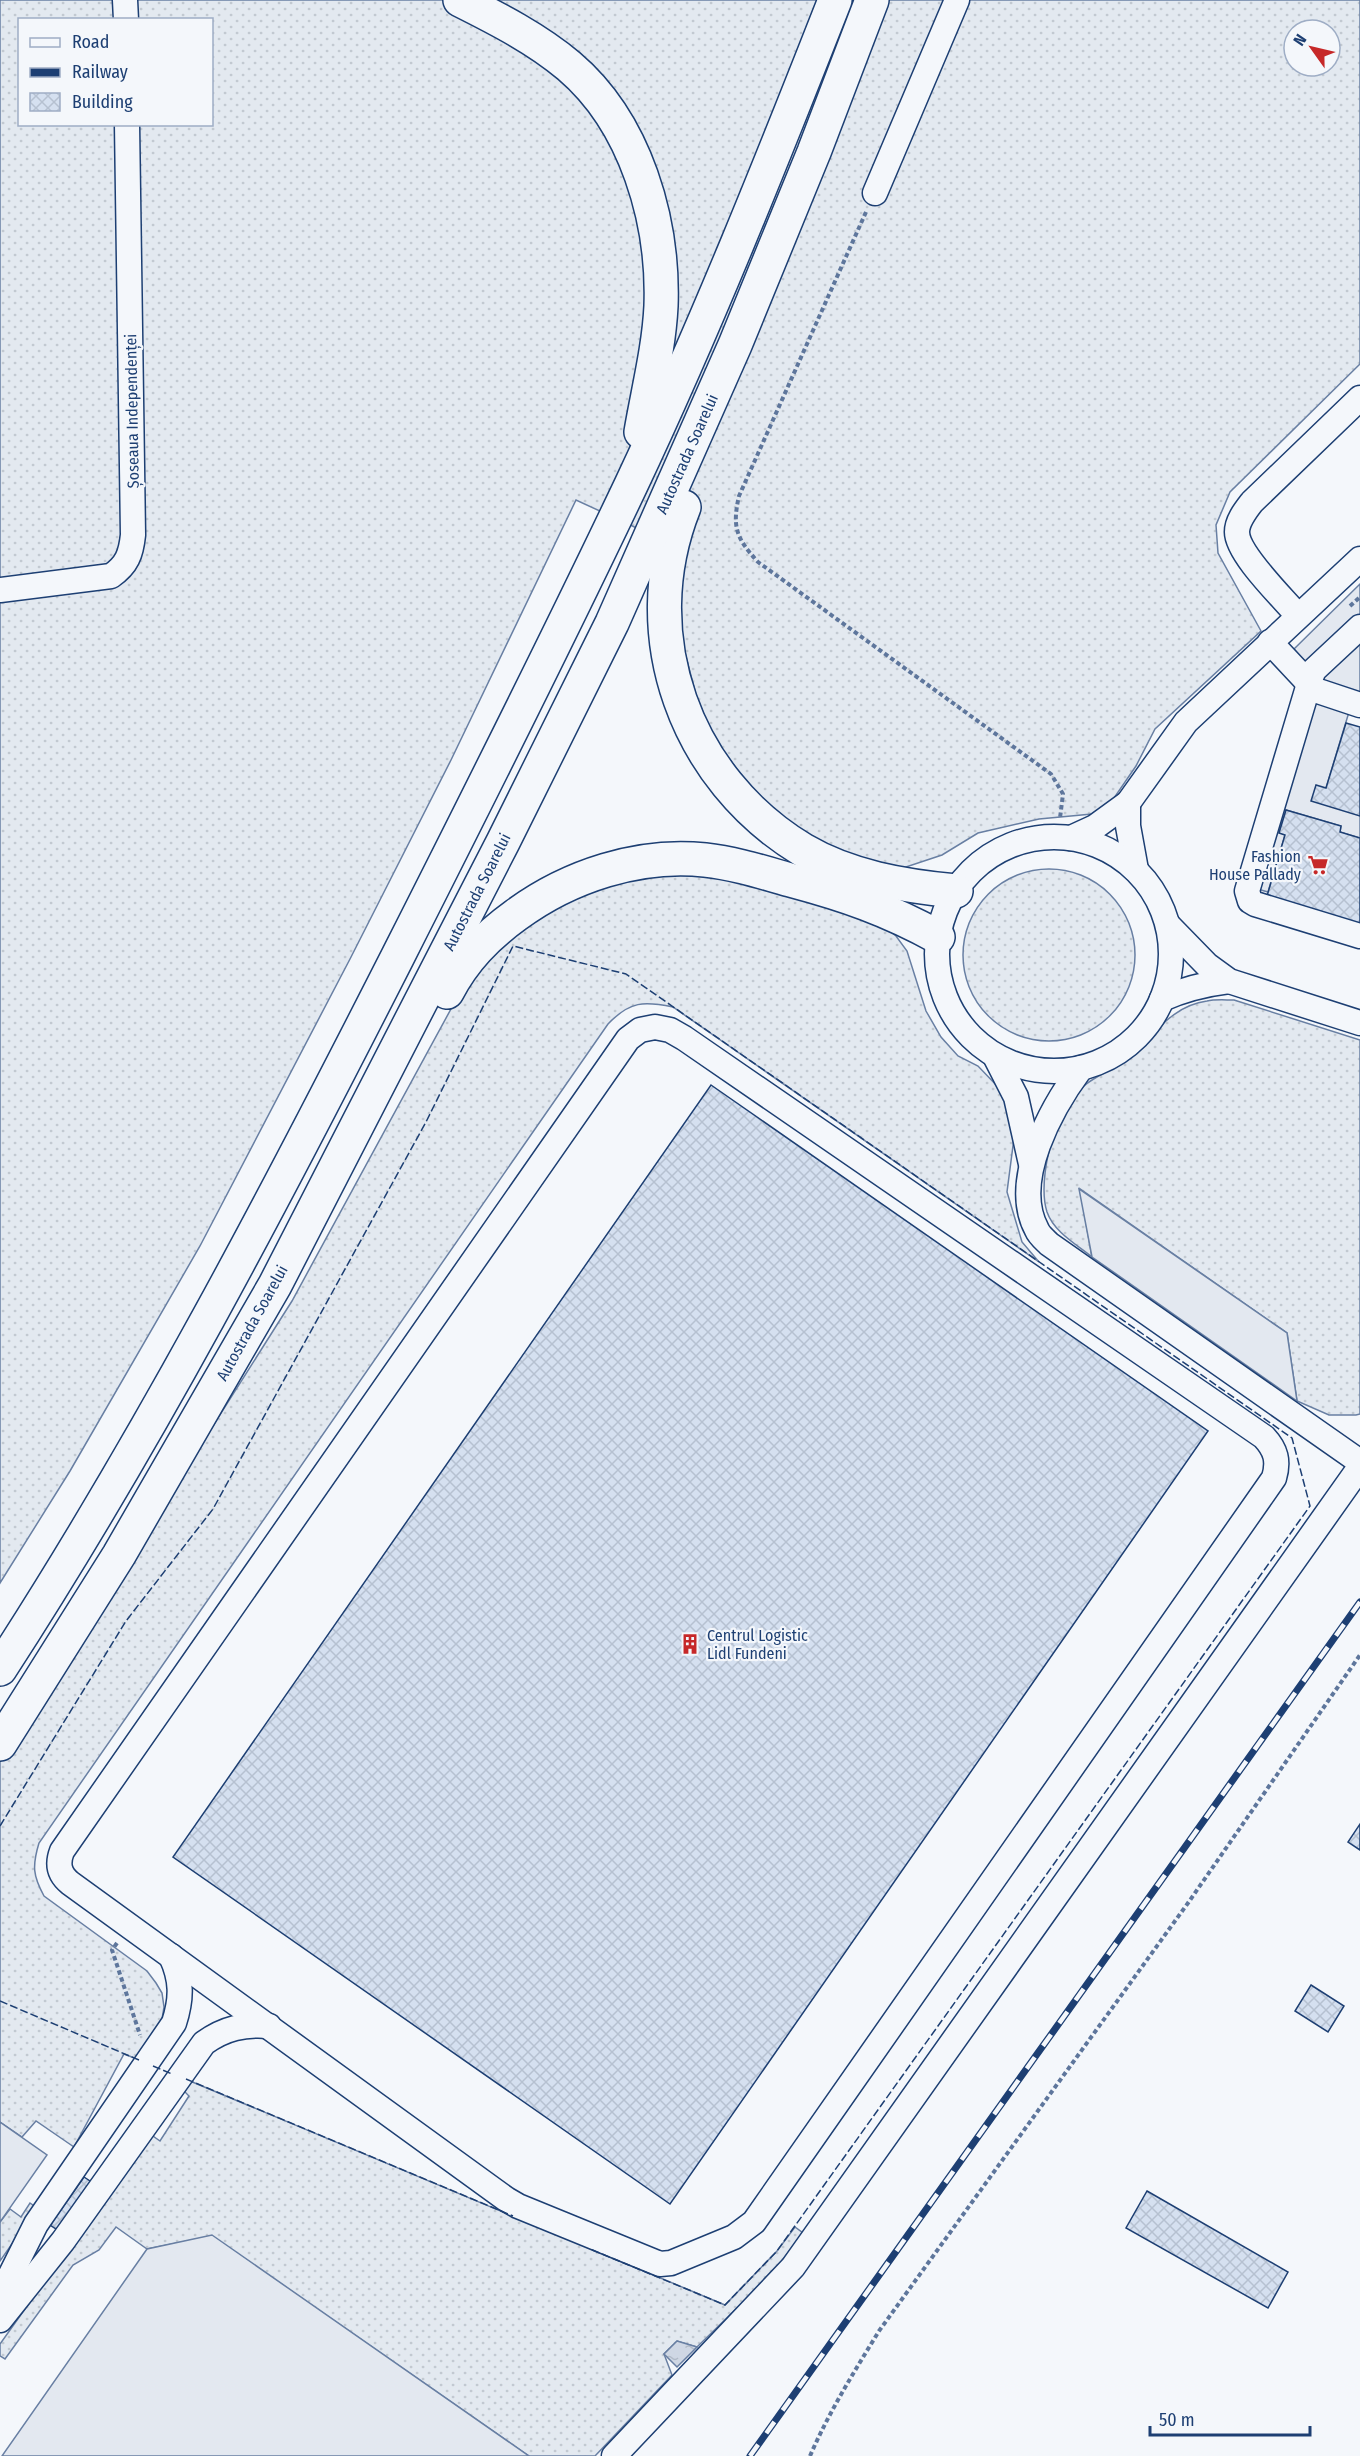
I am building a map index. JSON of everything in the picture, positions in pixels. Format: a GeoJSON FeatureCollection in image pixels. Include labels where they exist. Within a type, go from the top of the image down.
{"type":"FeatureCollection","features":[{"type":"Feature","properties":{"kind":"highway"},"geometry":{"type":"LineString","coordinates":[[460,0],[524,34],[570,66],[592,90],[616,123],[634,157],[648,196],[657,236],[661,306],[657,345],[631,484]]}},
{"type":"Feature","properties":{"kind":"highway"},"geometry":{"type":"LineString","coordinates":[[0,1669],[172,1382],[296,1155],[481,791],[631,484],[702,327],[835,0]]}},
{"type":"Feature","properties":{"kind":"highway","name":"Autostrada Soarelui"},"geometry":{"type":"LineString","coordinates":[[0,1744],[119,1556],[274,1285],[329,1183],[504,842],[612,623],[735,345],[814,152],[872,0]]}},
{"type":"Feature","properties":{"kind":"highway"},"geometry":{"type":"LineString","coordinates":[[735,345],[703,458],[673,533],[665,582],[664,610],[667,651],[677,693],[695,737],[720,777],[749,808],[804,850],[832,864],[892,884],[956,891]]}},
{"type":"Feature","properties":{"kind":"highway"},"geometry":{"type":"LineString","coordinates":[[329,1183],[368,1144],[459,970],[499,928],[533,902],[582,878],[626,865],[674,859],[706,860],[740,866],[876,906],[938,937]]}},
{"type":"Feature","properties":{"kind":"street"},"geometry":{"type":"LineString","coordinates":[[125,0],[126,18]]}},
{"type":"Feature","properties":{"kind":"street"},"geometry":{"type":"LineString","coordinates":[[875,193],[957,0]]}},
{"type":"Feature","properties":{"kind":"street","name":"Șoseaua Independenței"},"geometry":{"type":"LineString","coordinates":[[0,590],[111,576],[123,568],[130,555],[134,535],[127,126]]}},
{"type":"Feature","properties":{"kind":"street"},"geometry":{"type":"LineString","coordinates":[[1298,616],[1243,550],[1237,531],[1240,521],[1252,502],[1360,398]]}},
{"type":"Feature","properties":{"kind":"street"},"geometry":{"type":"LineString","coordinates":[[1065,837],[1095,844],[1109,851],[1136,870],[1150,886],[1161,905],[1168,925],[1171,963],[1162,999],[1149,1023],[1130,1043],[1107,1058],[1081,1068],[1052,1071],[1023,1067],[995,1056],[968,1034],[949,1005],[938,972],[938,937],[945,913],[956,891],[975,868],[1000,850],[1028,840],[1065,837],[1095,827],[1128,803],[1186,722],[1360,559]]}},
{"type":"Feature","properties":{"kind":"street"},"geometry":{"type":"LineString","coordinates":[[1360,627],[1314,670],[1247,886],[1248,897],[1255,904],[1360,936]]}},
{"type":"Feature","properties":{"kind":"street"},"geometry":{"type":"LineString","coordinates":[[1270,642],[1309,684],[1322,694],[1360,705]]}},
{"type":"Feature","properties":{"kind":"street"},"geometry":{"type":"LineString","coordinates":[[1128,803],[1128,826],[1136,870]]}},
{"type":"Feature","properties":{"kind":"street"},"geometry":{"type":"LineString","coordinates":[[1168,925],[1207,965],[1229,981],[1360,1023]]}},
{"type":"Feature","properties":{"kind":"street"},"geometry":{"type":"LineString","coordinates":[[1162,999],[1179,991],[1229,981]]}},
{"type":"Feature","properties":{"kind":"street"},"geometry":{"type":"LineString","coordinates":[[655,1026],[670,1030],[684,1038],[1254,1431],[1271,1445],[1277,1456],[1274,1478],[754,2222],[744,2232],[671,2263],[660,2264],[518,2206],[129,1926],[64,1878],[59,1859],[62,1851],[628,1039],[640,1030],[655,1026]]}},
{"type":"Feature","properties":{"kind":"street"},"geometry":{"type":"LineString","coordinates":[[995,1056],[1016,1097],[1032,1167],[1030,1213],[1037,1232],[1049,1244],[1360,1462]]}},
{"type":"Feature","properties":{"kind":"street"},"geometry":{"type":"LineString","coordinates":[[1032,1167],[1053,1110],[1081,1068]]}},
{"type":"Feature","properties":{"kind":"street"},"geometry":{"type":"LineString","coordinates":[[614,2456],[782,2280],[798,2260],[1360,1467]]}},
{"type":"Feature","properties":{"kind":"street"},"geometry":{"type":"LineString","coordinates":[[0,2296],[36,2224],[174,2023],[181,1989],[171,1956]]}},
{"type":"Feature","properties":{"kind":"street"},"geometry":{"type":"LineString","coordinates":[[0,2320],[63,2241],[204,2043],[218,2033],[235,2027],[251,2024],[269,2026]]}},
{"type":"Feature","properties":{"kind":"path"},"geometry":{"type":"LineString","coordinates":[[875,193],[739,495],[735,516],[737,535],[758,562],[1050,774],[1063,794],[1065,837]]}},
{"type":"Feature","properties":{"kind":"path"},"geometry":{"type":"LineString","coordinates":[[810,2456],[843,2389],[879,2331],[1188,1903],[1360,1655]]}},
{"type":"Feature","properties":{"kind":"path"},"geometry":{"type":"LineString","coordinates":[[129,1926],[112,1950],[149,2060]]}},
{"type":"Feature","properties":{"kind":"shaded area"},"geometry":{"type":"Polygon","coordinates":[[[0,0],[1360,0],[1360,364],[1230,492],[1216,525],[1218,553],[1261,631],[1155,729],[1136,766],[1112,801],[1092,814],[1039,819],[978,833],[942,855],[903,868],[844,854],[794,828],[760,799],[714,739],[696,695],[677,622],[680,548],[576,500],[451,760],[200,1246],[70,1471],[0,1583],[0,0]]]}},
{"type":"Feature","properties":{"kind":"shaded area"},"geometry":{"type":"Polygon","coordinates":[[[1360,584],[1360,697],[1327,687],[1294,649],[1360,584]]]}},
{"type":"Feature","properties":{"kind":"shaded area"},"geometry":{"type":"Polygon","coordinates":[[[1304,699],[1349,712],[1326,788],[1360,816],[1360,838],[1340,832],[1341,826],[1286,810],[1279,832],[1285,835],[1268,892],[1247,886],[1304,699]]]}},
{"type":"Feature","properties":{"kind":"shaded area"},"geometry":{"type":"Polygon","coordinates":[[[1049,869],[1082,876],[1110,894],[1128,922],[1135,955],[1128,988],[1110,1016],[1082,1034],[1049,1041],[1016,1034],[988,1016],[970,988],[963,955],[970,922],[988,894],[1016,876],[1049,869]]]}},
{"type":"Feature","properties":{"kind":"shaded area"},"geometry":{"type":"Polygon","coordinates":[[[689,871],[758,883],[874,919],[896,936],[907,951],[926,1011],[941,1037],[958,1056],[978,1066],[999,1088],[1013,1113],[1014,1138],[1007,1192],[1022,1242],[1039,1262],[673,1007],[654,1004],[638,1005],[616,1016],[608,1024],[39,1843],[35,1858],[35,1871],[44,1896],[147,1971],[162,1993],[164,2007],[162,2019],[137,2059],[124,2054],[74,2147],[36,2121],[22,2137],[0,2122],[0,1762],[292,1301],[476,963],[530,917],[633,875],[689,871]]]}},
{"type":"Feature","properties":{"kind":"shaded area"},"geometry":{"type":"Polygon","coordinates":[[[1210,1000],[1234,1000],[1360,1040],[1360,1414],[1329,1415],[1297,1401],[1287,1333],[1080,1189],[1092,1257],[1060,1232],[1047,1212],[1044,1185],[1048,1153],[1058,1121],[1071,1098],[1089,1082],[1123,1061],[1161,1025],[1182,1010],[1210,1000]]]}},
{"type":"Feature","properties":{"kind":"shaded area"},"geometry":{"type":"Polygon","coordinates":[[[1079,1189],[1287,1333],[1297,1401],[1092,1257],[1079,1189]]]}},
{"type":"Feature","properties":{"kind":"shaded area"},"geometry":{"type":"Polygon","coordinates":[[[190,2081],[725,2305],[777,2251],[795,2227],[803,2233],[771,2275],[697,2347],[677,2341],[664,2354],[672,2375],[595,2456],[529,2456],[212,2236],[147,2249],[116,2227],[99,2250],[73,2265],[5,2359],[0,2356],[0,2344],[150,2134],[160,2141],[189,2096],[184,2091],[190,2081]]]}},
{"type":"Feature","properties":{"kind":"shaded area"},"geometry":{"type":"Polygon","coordinates":[[[0,2122],[47,2155],[0,2222],[0,2122]]]}},
{"type":"Feature","properties":{"kind":"shaded area"},"geometry":{"type":"Polygon","coordinates":[[[30,2203],[37,2208],[0,2261],[0,2222],[10,2209],[21,2217],[30,2203]]]}},
{"type":"Feature","properties":{"kind":"shaded area"},"geometry":{"type":"Polygon","coordinates":[[[212,2235],[529,2456],[2,2456],[147,2249],[212,2235]]]}},
{"type":"Feature","properties":{"kind":"water"},"geometry":{"type":"Polygon","coordinates":[[[677,2341],[697,2347],[677,2367],[664,2354],[677,2341]]]}},
{"type":"Feature","properties":{"kind":"building","name":"Fashion House Pallady"},"geometry":{"type":"Polygon","coordinates":[[[1346,723],[1360,727],[1360,816],[1311,801],[1316,785],[1326,788],[1346,723]]]}},
{"type":"Feature","properties":{"kind":"building","name":"Fashion House Pallady"},"geometry":{"type":"Polygon","coordinates":[[[1286,810],[1341,826],[1340,832],[1360,838],[1360,925],[1267,896],[1285,835],[1279,833],[1286,810]]]}},
{"type":"Feature","properties":{"kind":"building","name":"Centrul Logistic Lidl Fundeni"},"geometry":{"type":"Polygon","coordinates":[[[711,1085],[1208,1431],[670,2204],[173,1857],[711,1085]]]}},
{"type":"Feature","properties":{"kind":"building"},"geometry":{"type":"Polygon","coordinates":[[[1360,1824],[1360,1850],[1348,1842],[1360,1824]]]}},
{"type":"Feature","properties":{"kind":"building"},"geometry":{"type":"Polygon","coordinates":[[[1311,1985],[1344,2006],[1328,2032],[1295,2011],[1311,1985]]]}},
{"type":"Feature","properties":{"kind":"building"},"geometry":{"type":"Polygon","coordinates":[[[84,2177],[93,2183],[59,2231],[50,2225],[84,2177]]]}},
{"type":"Feature","properties":{"kind":"building"},"geometry":{"type":"Polygon","coordinates":[[[1147,2191],[1288,2272],[1268,2308],[1126,2228],[1147,2191]]]}},
{"type":"Feature","properties":{"kind":"railway"},"geometry":{"type":"LineString","coordinates":[[750,2456],[1360,1602]]}},
{"type":"Feature","properties":{"kind":"fence"},"geometry":{"type":"LineString","coordinates":[[0,1826],[126,1621],[213,1509],[426,1122],[513,946],[626,974],[1292,1438],[1310,1506],[777,2251],[725,2305],[590,2249]]}},
{"type":"Feature","properties":{"kind":"fence"},"geometry":{"type":"LineString","coordinates":[[0,2001],[139,2060]]}},
{"type":"Feature","properties":{"kind":"fence"},"geometry":{"type":"LineString","coordinates":[[153,2066],[172,2074]]}},
{"type":"Feature","properties":{"kind":"fence"},"geometry":{"type":"LineString","coordinates":[[186,2079],[513,2216]]}},
{"type":"Feature","properties":{"kind":"place","name":"Fashion House Pallady"},"geometry":{"type":"Point","coordinates":[1318,865]}},
{"type":"Feature","properties":{"kind":"place","name":"Centrul Logistic Lidl Fundeni"},"geometry":{"type":"Point","coordinates":[690,1644]}}]}
